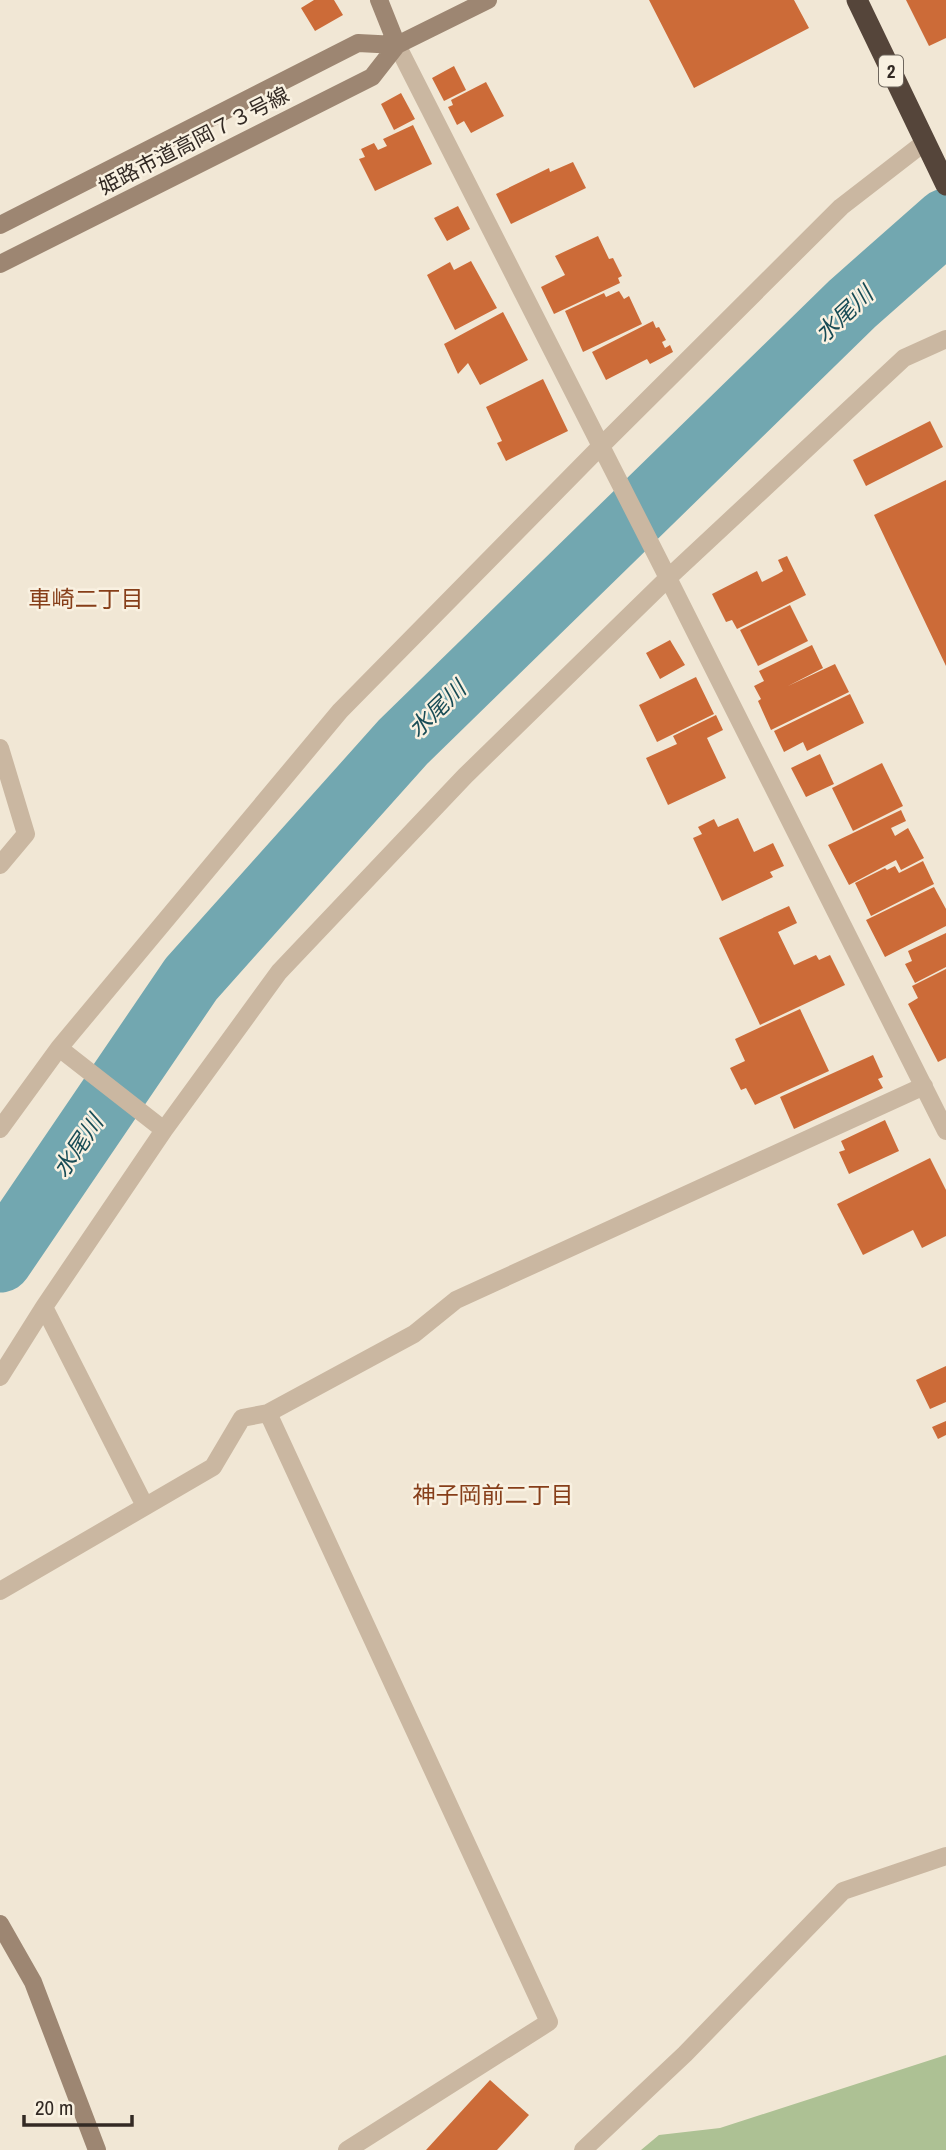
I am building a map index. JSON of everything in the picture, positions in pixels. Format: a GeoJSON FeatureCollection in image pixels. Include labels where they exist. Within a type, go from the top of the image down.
{"type":"FeatureCollection","features":[{"type":"Feature","properties":{"kind":"highway","name":"2"},"geometry":{"type":"LineString","coordinates":[[857,0],[946,185]]}},
{"type":"Feature","properties":{"kind":"street"},"geometry":{"type":"LineString","coordinates":[[379,0],[397,45],[946,1131]]}},
{"type":"Feature","properties":{"kind":"street","name":"姫路市道高岡７３号線"},"geometry":{"type":"LineString","coordinates":[[0,264],[372,78],[397,45],[488,0]]}},
{"type":"Feature","properties":{"kind":"street","name":"姫路市道高岡７３号線"},"geometry":{"type":"LineString","coordinates":[[0,225],[358,43],[397,45]]}},
{"type":"Feature","properties":{"kind":"street"},"geometry":{"type":"LineString","coordinates":[[0,1129],[59,1048],[340,711],[841,207],[925,142]]}},
{"type":"Feature","properties":{"kind":"street"},"geometry":{"type":"LineString","coordinates":[[0,1377],[164,1130],[279,972],[466,776],[668,578],[905,358],[946,339]]}},
{"type":"Feature","properties":{"kind":"street"},"geometry":{"type":"LineString","coordinates":[[0,748],[26,834],[0,865]]}},
{"type":"Feature","properties":{"kind":"street"},"geometry":{"type":"LineString","coordinates":[[59,1048],[164,1130]]}},
{"type":"Feature","properties":{"kind":"street"},"geometry":{"type":"LineString","coordinates":[[0,1591],[214,1467],[242,1418],[268,1413],[414,1334],[456,1300],[924,1086]]}},
{"type":"Feature","properties":{"kind":"street"},"geometry":{"type":"LineString","coordinates":[[44,1307],[145,1506]]}},
{"type":"Feature","properties":{"kind":"street"},"geometry":{"type":"LineString","coordinates":[[268,1413],[549,2022],[347,2150]]}},
{"type":"Feature","properties":{"kind":"street"},"geometry":{"type":"LineString","coordinates":[[583,2150],[685,2054],[843,1891],[946,1856]]}},
{"type":"Feature","properties":{"kind":"street"},"geometry":{"type":"LineString","coordinates":[[0,1924],[33,1982],[97,2150]]}},
{"type":"Feature","properties":{"kind":"green space"},"geometry":{"type":"Polygon","coordinates":[[[946,2055],[946,2150],[641,2150],[659,2135],[720,2128],[946,2055]]]}},
{"type":"Feature","properties":{"kind":"building"},"geometry":{"type":"Polygon","coordinates":[[[314,0],[334,0],[343,15],[315,31],[301,8],[314,0]]]}},
{"type":"Feature","properties":{"kind":"building"},"geometry":{"type":"Polygon","coordinates":[[[649,0],[794,0],[809,28],[694,88],[649,0]]]}},
{"type":"Feature","properties":{"kind":"building"},"geometry":{"type":"Polygon","coordinates":[[[906,0],[946,0],[946,38],[929,46],[906,0]]]}},
{"type":"Feature","properties":{"kind":"building"},"geometry":{"type":"Polygon","coordinates":[[[454,66],[466,90],[444,101],[432,78],[454,66]]]}},
{"type":"Feature","properties":{"kind":"building"},"geometry":{"type":"Polygon","coordinates":[[[486,82],[504,116],[471,133],[464,121],[457,125],[448,107],[453,105],[451,100],[486,82]]]}},
{"type":"Feature","properties":{"kind":"building"},"geometry":{"type":"Polygon","coordinates":[[[401,93],[415,119],[394,130],[381,104],[401,93]]]}},
{"type":"Feature","properties":{"kind":"building"},"geometry":{"type":"Polygon","coordinates":[[[413,125],[432,164],[375,191],[359,159],[365,157],[361,149],[374,143],[378,150],[387,146],[383,139],[413,125]]]}},
{"type":"Feature","properties":{"kind":"building"},"geometry":{"type":"Polygon","coordinates":[[[573,162],[586,188],[511,224],[496,194],[549,168],[550,172],[573,162]]]}},
{"type":"Feature","properties":{"kind":"building"},"geometry":{"type":"Polygon","coordinates":[[[458,206],[470,229],[447,241],[434,218],[458,206]]]}},
{"type":"Feature","properties":{"kind":"building"},"geometry":{"type":"Polygon","coordinates":[[[598,236],[609,259],[613,258],[622,276],[618,278],[620,283],[554,314],[541,287],[565,275],[555,256],[598,236]]]}},
{"type":"Feature","properties":{"kind":"building"},"geometry":{"type":"Polygon","coordinates":[[[471,261],[497,308],[455,330],[427,275],[450,262],[454,270],[471,261]]]}},
{"type":"Feature","properties":{"kind":"building"},"geometry":{"type":"Polygon","coordinates":[[[619,291],[624,299],[629,296],[642,324],[583,352],[565,311],[604,293],[606,297],[619,291]]]}},
{"type":"Feature","properties":{"kind":"building"},"geometry":{"type":"Polygon","coordinates":[[[503,312],[528,360],[480,385],[468,363],[458,374],[444,344],[503,312]]]}},
{"type":"Feature","properties":{"kind":"building"},"geometry":{"type":"Polygon","coordinates":[[[653,321],[666,340],[662,342],[665,348],[670,345],[673,352],[650,364],[647,359],[606,380],[592,352],[653,321]]]}},
{"type":"Feature","properties":{"kind":"building"},"geometry":{"type":"Polygon","coordinates":[[[543,379],[568,431],[506,461],[497,443],[502,441],[486,407],[543,379]]]}},
{"type":"Feature","properties":{"kind":"building"},"geometry":{"type":"Polygon","coordinates":[[[930,421],[943,447],[866,486],[853,460],[930,421]]]}},
{"type":"Feature","properties":{"kind":"building"},"geometry":{"type":"Polygon","coordinates":[[[946,480],[946,666],[874,515],[946,480]]]}},
{"type":"Feature","properties":{"kind":"building"},"geometry":{"type":"Polygon","coordinates":[[[787,556],[806,595],[737,629],[732,620],[726,622],[712,594],[757,571],[762,582],[778,574],[783,571],[778,560],[787,556]]]}},
{"type":"Feature","properties":{"kind":"building"},"geometry":{"type":"Polygon","coordinates":[[[790,605],[808,641],[758,666],[740,630],[790,605]]]}},
{"type":"Feature","properties":{"kind":"building"},"geometry":{"type":"Polygon","coordinates":[[[670,640],[685,665],[660,679],[646,653],[670,640]]]}},
{"type":"Feature","properties":{"kind":"building"},"geometry":{"type":"Polygon","coordinates":[[[812,645],[823,668],[788,686],[835,664],[849,692],[771,730],[754,686],[764,681],[759,671],[812,645]]]}},
{"type":"Feature","properties":{"kind":"building"},"geometry":{"type":"Polygon","coordinates":[[[696,677],[714,714],[657,742],[639,705],[696,677]]]}},
{"type":"Feature","properties":{"kind":"building"},"geometry":{"type":"Polygon","coordinates":[[[850,694],[864,723],[807,751],[803,742],[784,752],[774,731],[850,694]]]}},
{"type":"Feature","properties":{"kind":"building"},"geometry":{"type":"Polygon","coordinates":[[[716,715],[723,730],[707,738],[726,778],[668,805],[646,758],[677,744],[673,736],[716,715]]]}},
{"type":"Feature","properties":{"kind":"building"},"geometry":{"type":"Polygon","coordinates":[[[820,754],[834,784],[806,797],[791,768],[820,754]]]}},
{"type":"Feature","properties":{"kind":"building"},"geometry":{"type":"Polygon","coordinates":[[[882,763],[903,806],[853,831],[832,788],[882,763]]]}},
{"type":"Feature","properties":{"kind":"building"},"geometry":{"type":"Polygon","coordinates":[[[901,810],[906,821],[891,828],[895,836],[908,828],[924,858],[901,870],[896,860],[849,885],[828,845],[901,810]]]}},
{"type":"Feature","properties":{"kind":"building"},"geometry":{"type":"Polygon","coordinates":[[[738,818],[754,852],[773,843],[784,866],[770,872],[773,877],[722,901],[693,838],[702,834],[698,827],[714,819],[718,827],[738,818]]]}},
{"type":"Feature","properties":{"kind":"building"},"geometry":{"type":"Polygon","coordinates":[[[923,861],[934,884],[871,916],[855,883],[885,868],[887,870],[895,866],[899,873],[923,861]]]}},
{"type":"Feature","properties":{"kind":"building"},"geometry":{"type":"Polygon","coordinates":[[[934,887],[946,909],[946,926],[885,957],[866,920],[934,887]]]}},
{"type":"Feature","properties":{"kind":"building"},"geometry":{"type":"Polygon","coordinates":[[[789,906],[797,923],[778,932],[794,965],[816,955],[819,960],[830,955],[845,985],[760,1025],[719,938],[789,906]]]}},
{"type":"Feature","properties":{"kind":"building"},"geometry":{"type":"Polygon","coordinates":[[[946,933],[946,967],[915,983],[905,964],[912,961],[908,951],[946,933]]]}},
{"type":"Feature","properties":{"kind":"building"},"geometry":{"type":"Polygon","coordinates":[[[946,969],[946,1058],[938,1062],[908,1004],[918,998],[912,986],[946,969]]]}},
{"type":"Feature","properties":{"kind":"building"},"geometry":{"type":"Polygon","coordinates":[[[800,1009],[829,1071],[755,1105],[746,1088],[741,1090],[730,1068],[745,1061],[735,1039],[800,1009]]]}},
{"type":"Feature","properties":{"kind":"building"},"geometry":{"type":"Polygon","coordinates":[[[873,1055],[883,1077],[878,1079],[883,1088],[794,1129],[780,1097],[873,1055]]]}},
{"type":"Feature","properties":{"kind":"building"},"geometry":{"type":"Polygon","coordinates":[[[885,1120],[899,1151],[849,1174],[839,1152],[845,1150],[841,1141],[885,1120]]]}},
{"type":"Feature","properties":{"kind":"building"},"geometry":{"type":"Polygon","coordinates":[[[930,1158],[946,1190],[946,1236],[922,1248],[913,1230],[863,1255],[837,1204],[930,1158]]]}},
{"type":"Feature","properties":{"kind":"building"},"geometry":{"type":"Polygon","coordinates":[[[946,1366],[946,1402],[930,1409],[916,1380],[946,1366]]]}},
{"type":"Feature","properties":{"kind":"building"},"geometry":{"type":"Polygon","coordinates":[[[946,1421],[946,1435],[938,1439],[932,1427],[946,1421]]]}},
{"type":"Feature","properties":{"kind":"building"},"geometry":{"type":"Polygon","coordinates":[[[490,2080],[529,2115],[497,2150],[426,2150],[490,2080]]]}},
{"type":"Feature","properties":{"kind":"waterway","name":"水尾川"},"geometry":{"type":"LineString","coordinates":[[0,1260],[191,979],[403,742],[852,304],[946,221]]}},
{"type":"Feature","properties":{"kind":"district","name":"車崎二丁目"},"geometry":{"type":"Point","coordinates":[86,599]}},
{"type":"Feature","properties":{"kind":"district","name":"神子岡前二丁目"},"geometry":{"type":"Point","coordinates":[493,1495]}}]}
